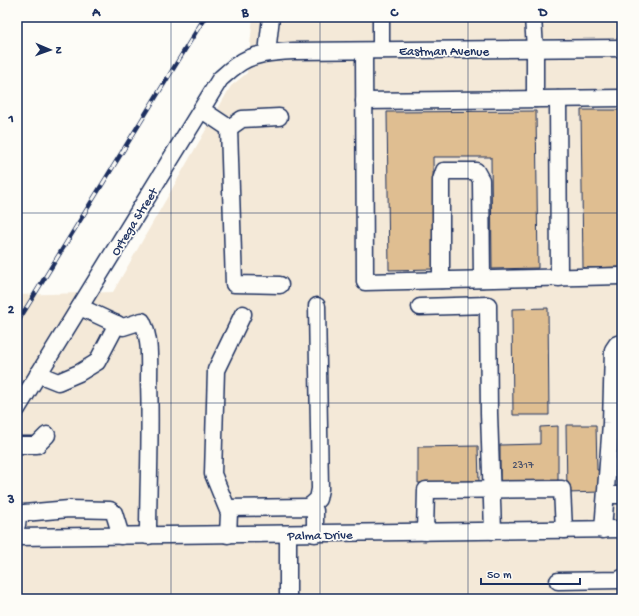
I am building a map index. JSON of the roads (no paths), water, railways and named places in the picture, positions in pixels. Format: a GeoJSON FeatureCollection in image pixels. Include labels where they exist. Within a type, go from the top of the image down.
{"type":"FeatureCollection","features":[{"type":"Feature","properties":{"kind":"street"},"geometry":{"type":"LineString","coordinates":[[267,53],[271,17]]}},
{"type":"Feature","properties":{"kind":"street"},"geometry":{"type":"LineString","coordinates":[[381,17],[381,50]]}},
{"type":"Feature","properties":{"kind":"street"},"geometry":{"type":"LineString","coordinates":[[533,17],[535,99]]}},
{"type":"Feature","properties":{"kind":"street","name":"Eastman Avenue"},"geometry":{"type":"LineString","coordinates":[[267,53],[294,51],[535,50],[622,48]]}},
{"type":"Feature","properties":{"kind":"street"},"geometry":{"type":"LineString","coordinates":[[364,51],[366,282],[622,276]]}},
{"type":"Feature","properties":{"kind":"street","name":"Ortega Street"},"geometry":{"type":"LineString","coordinates":[[17,409],[220,79],[237,64],[254,56],[267,53]]}},
{"type":"Feature","properties":{"kind":"street"},"geometry":{"type":"LineString","coordinates":[[364,101],[622,98]]}},
{"type":"Feature","properties":{"kind":"street"},"geometry":{"type":"LineString","coordinates":[[558,99],[559,278]]}},
{"type":"Feature","properties":{"kind":"street"},"geometry":{"type":"LineString","coordinates":[[202,110],[229,128]]}},
{"type":"Feature","properties":{"kind":"street"},"geometry":{"type":"LineString","coordinates":[[229,128],[242,119],[279,117]]}},
{"type":"Feature","properties":{"kind":"street"},"geometry":{"type":"LineString","coordinates":[[229,128],[234,284],[280,285]]}},
{"type":"Feature","properties":{"kind":"street"},"geometry":{"type":"LineString","coordinates":[[441,280],[440,180],[444,171],[476,171],[481,180],[482,279]]}},
{"type":"Feature","properties":{"kind":"street"},"geometry":{"type":"LineString","coordinates":[[420,307],[488,305],[489,413],[493,531]]}},
{"type":"Feature","properties":{"kind":"street"},"geometry":{"type":"LineString","coordinates":[[309,507],[318,499],[320,489],[317,306]]}},
{"type":"Feature","properties":{"kind":"street"},"geometry":{"type":"LineString","coordinates":[[80,308],[123,327],[142,321],[146,329],[149,347],[150,403],[148,536]]}},
{"type":"Feature","properties":{"kind":"street"},"geometry":{"type":"LineString","coordinates":[[228,535],[228,508],[214,474],[216,370],[243,314]]}},
{"type":"Feature","properties":{"kind":"street"},"geometry":{"type":"LineString","coordinates":[[38,374],[58,382],[79,373],[97,362],[117,324]]}},
{"type":"Feature","properties":{"kind":"street"},"geometry":{"type":"LineString","coordinates":[[603,530],[614,495],[616,459],[613,350],[616,344],[622,343]]}},
{"type":"Feature","properties":{"kind":"street"},"geometry":{"type":"LineString","coordinates":[[17,445],[37,445],[47,435]]}},
{"type":"Feature","properties":{"kind":"street"},"geometry":{"type":"LineString","coordinates":[[425,532],[426,490],[562,489],[564,530]]}},
{"type":"Feature","properties":{"kind":"street"},"geometry":{"type":"LineString","coordinates":[[228,508],[309,507],[315,511],[315,534]]}},
{"type":"Feature","properties":{"kind":"street"},"geometry":{"type":"LineString","coordinates":[[17,525],[18,516],[24,513],[69,510],[110,510],[114,512],[121,536]]}},
{"type":"Feature","properties":{"kind":"street","name":"Palma Drive"},"geometry":{"type":"LineString","coordinates":[[17,537],[622,530]]}},
{"type":"Feature","properties":{"kind":"street"},"geometry":{"type":"LineString","coordinates":[[288,534],[288,599]]}},
{"type":"Feature","properties":{"kind":"street"},"geometry":{"type":"LineString","coordinates":[[558,581],[619,580],[622,578]]}},
{"type":"Feature","properties":{"kind":"railway"},"geometry":{"type":"LineString","coordinates":[[17,323],[205,17]]}}]}
